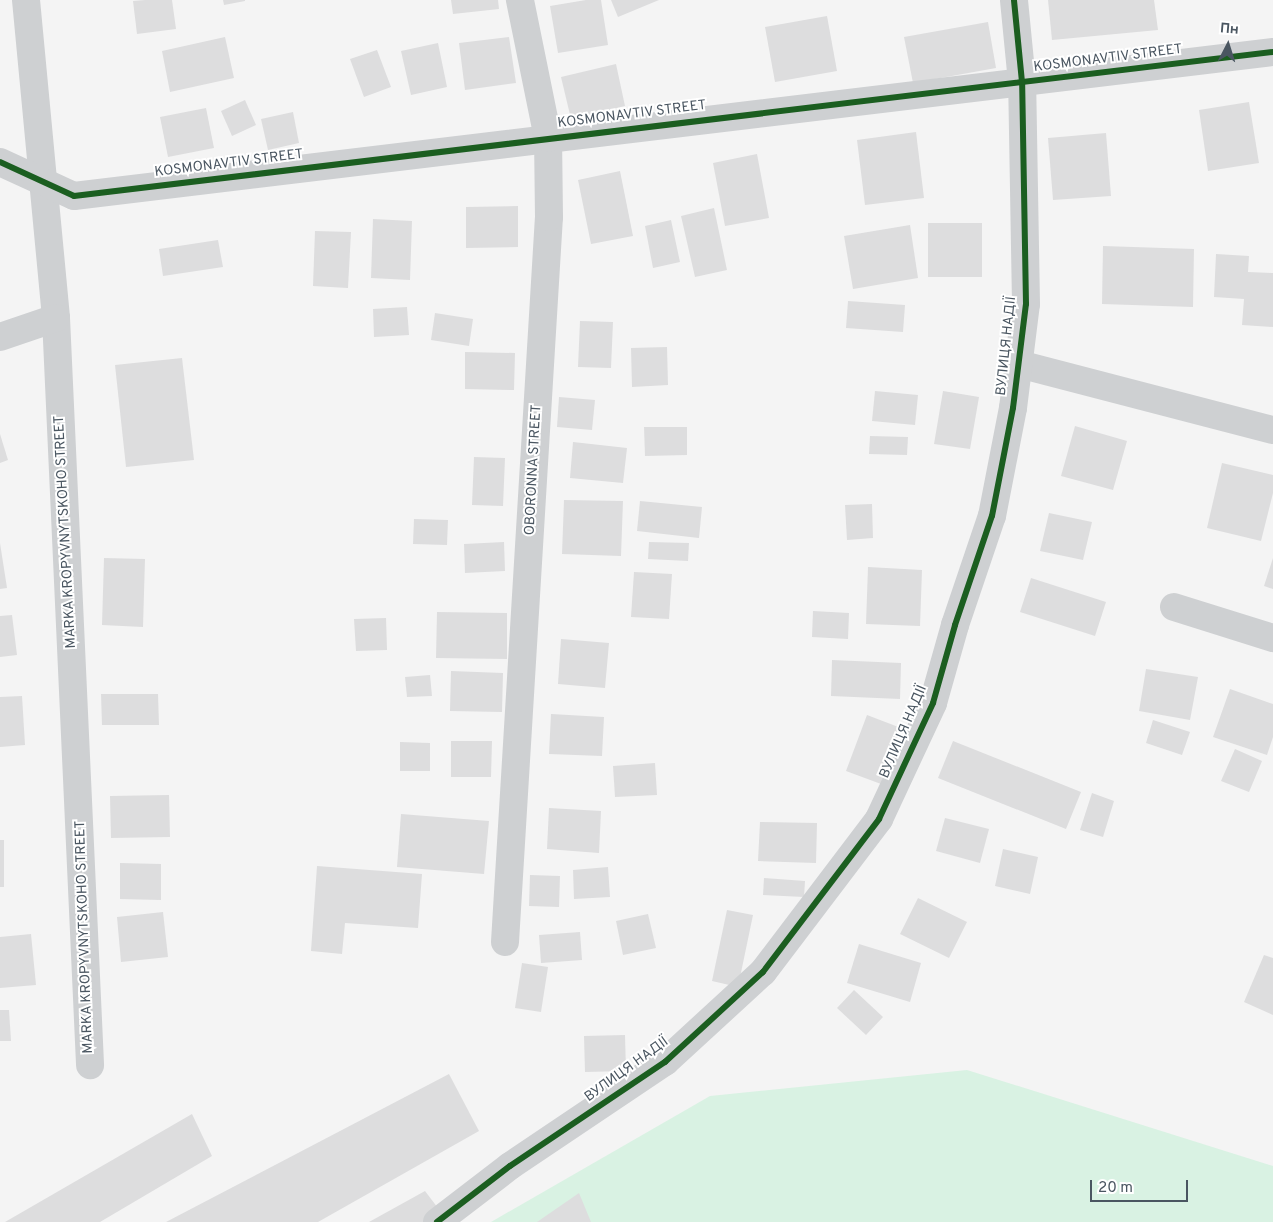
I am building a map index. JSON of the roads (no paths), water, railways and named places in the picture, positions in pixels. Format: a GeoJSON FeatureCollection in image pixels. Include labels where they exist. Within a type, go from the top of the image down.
{"type":"FeatureCollection","features":[{"type":"Feature","properties":{"kind":"street","name":"MARKA KROPYVNYTSKOHO STREET"},"geometry":{"type":"LineString","coordinates":[[26,0],[56,318],[90,1065]]}},
{"type":"Feature","properties":{"kind":"street","name":"OBORONNA STREET"},"geometry":{"type":"LineString","coordinates":[[505,942],[549,217],[548,138],[520,0]]}},
{"type":"Feature","properties":{"kind":"street","name":"ВУЛИЦЯ НАДІЇ"},"geometry":{"type":"LineString","coordinates":[[437,1222],[510,1166],[665,1062],[763,972],[879,820],[932,703],[955,625],[992,516],[1013,408],[1026,304],[1022,82],[1014,0]]}},
{"type":"Feature","properties":{"kind":"street","name":"KOSMONAVTIV STREET"},"geometry":{"type":"LineString","coordinates":[[0,162],[74,196],[1273,52]]}},
{"type":"Feature","properties":{"kind":"street"},"geometry":{"type":"LineString","coordinates":[[0,338],[56,318]]}},
{"type":"Feature","properties":{"kind":"street"},"geometry":{"type":"LineString","coordinates":[[1019,364],[1273,430]]}},
{"type":"Feature","properties":{"kind":"street"},"geometry":{"type":"LineString","coordinates":[[1174,607],[1273,638]]}}]}
